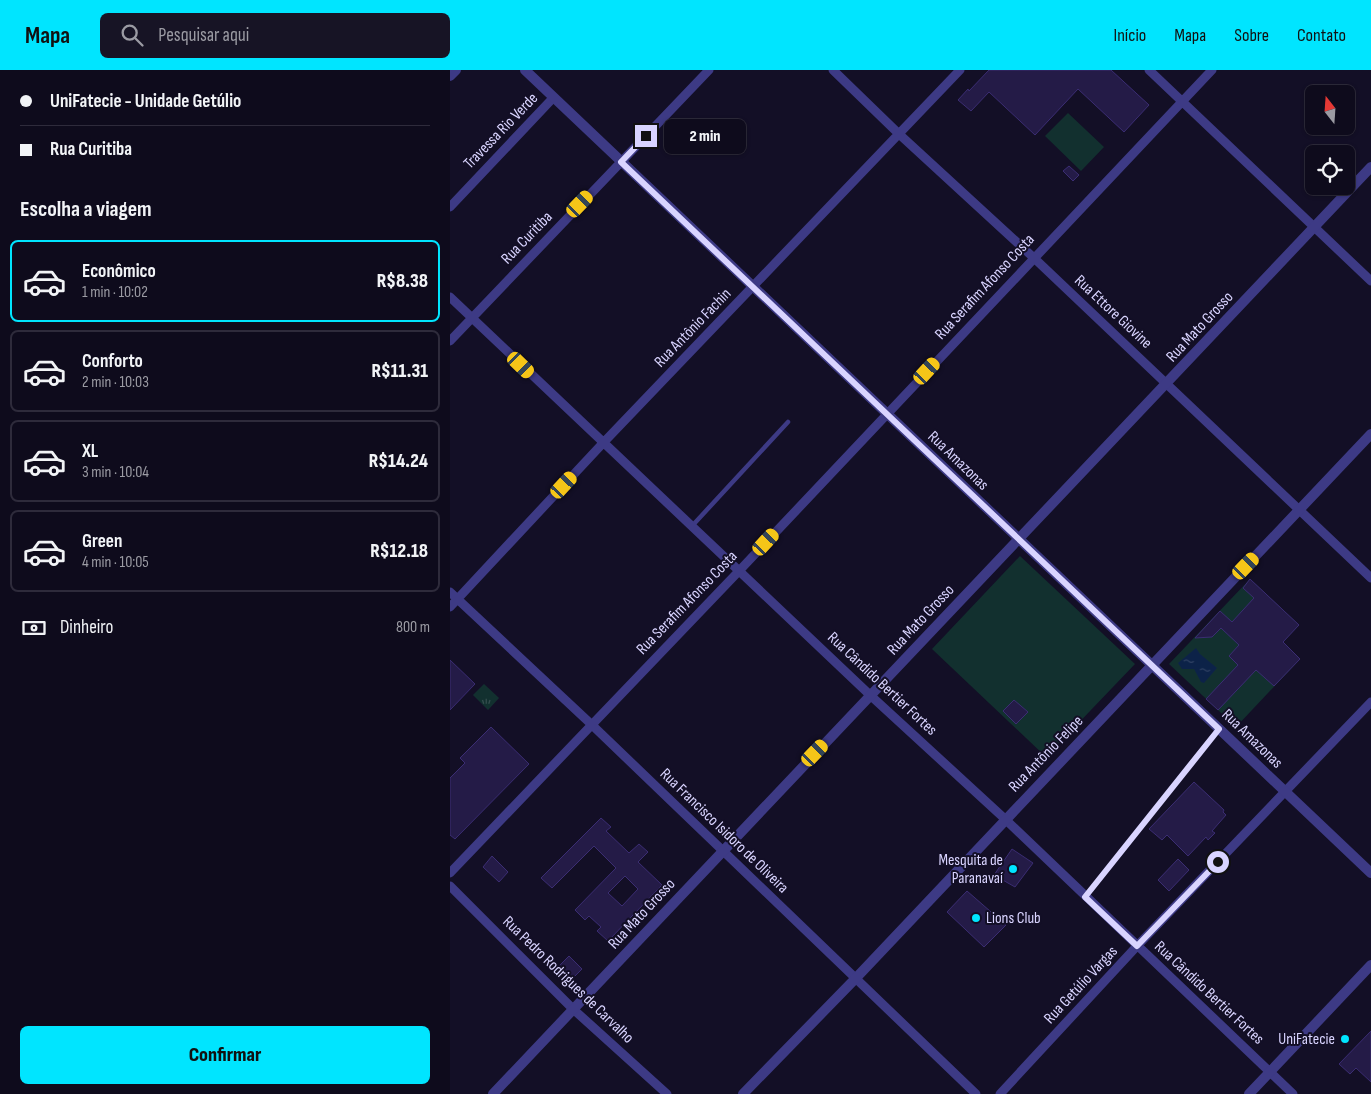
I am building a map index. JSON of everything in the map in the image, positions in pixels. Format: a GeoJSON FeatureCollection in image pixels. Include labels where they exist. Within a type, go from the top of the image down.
{"type":"FeatureCollection","features":[{"type":"Feature","properties":{"kind":"street"},"geometry":{"type":"LineString","coordinates":[[450,76],[456,70]]}},
{"type":"Feature","properties":{"kind":"street","name":"Rua Amazonas"},"geometry":{"type":"LineString","coordinates":[[525,70],[1371,873]]}},
{"type":"Feature","properties":{"kind":"street","name":"Rua Curitiba"},"geometry":{"type":"LineString","coordinates":[[450,341],[709,70]]}},
{"type":"Feature","properties":{"kind":"street","name":"Rua Ettore Giovine"},"geometry":{"type":"LineString","coordinates":[[833,70],[1371,578]]}},
{"type":"Feature","properties":{"kind":"street","name":"Rua Antônio Fachin"},"geometry":{"type":"LineString","coordinates":[[450,608],[604,442],[960,70]]}},
{"type":"Feature","properties":{"kind":"street"},"geometry":{"type":"LineString","coordinates":[[1149,70],[1371,281]]}},
{"type":"Feature","properties":{"kind":"street","name":"Rua Serafim Afonso Costa"},"geometry":{"type":"LineString","coordinates":[[450,873],[739,571],[1212,70]]}},
{"type":"Feature","properties":{"kind":"street","name":"Travessa Rio Verde"},"geometry":{"type":"LineString","coordinates":[[450,207],[554,98]]}},
{"type":"Feature","properties":{"kind":"street","name":"Rua Mato Grosso"},"geometry":{"type":"LineString","coordinates":[[493,1094],[1371,167]]}},
{"type":"Feature","properties":{"kind":"street","name":"Rua Cândido Bertier Fortes"},"geometry":{"type":"LineString","coordinates":[[450,297],[870,695],[1005,819],[1293,1094]]}},
{"type":"Feature","properties":{"kind":"street","name":"Rua Antônio Felipe"},"geometry":{"type":"LineString","coordinates":[[743,1094],[856,978],[1371,434]]}},
{"type":"Feature","properties":{"kind":"street","name":"Rua Francisco Isidoro de Oliveira"},"geometry":{"type":"LineString","coordinates":[[450,592],[591,724],[976,1094]]}},
{"type":"Feature","properties":{"kind":"street","name":"Rua Getúlio Vargas"},"geometry":{"type":"LineString","coordinates":[[1000,1094],[1137,946],[1371,702]]}},
{"type":"Feature","properties":{"kind":"street","name":"Rua Pedro Rodrigues de Carvalho"},"geometry":{"type":"LineString","coordinates":[[450,886],[574,1009],[667,1094]]}},
{"type":"Feature","properties":{"kind":"street"},"geometry":{"type":"LineString","coordinates":[[1249,1094],[1371,965]]}},
{"type":"Feature","properties":{"kind":"lane"},"geometry":{"type":"LineString","coordinates":[[692,526],[788,422]]}},
{"type":"Feature","properties":{"kind":"lane"},"geometry":{"type":"LineString","coordinates":[[1085,897],[1219,729]]}},
{"type":"Feature","properties":{"kind":"green space"},"geometry":{"type":"Polygon","coordinates":[[[1068,113],[1104,147],[1081,171],[1045,136],[1068,113]]]}},
{"type":"Feature","properties":{"kind":"green space"},"geometry":{"type":"Polygon","coordinates":[[[1020,556],[1135,664],[1046,757],[932,649],[1020,556]]]}},
{"type":"Feature","properties":{"kind":"green space"},"geometry":{"type":"Polygon","coordinates":[[[1250,579],[1299,625],[1283,642],[1300,659],[1236,727],[1169,664],[1250,579]]]}},
{"type":"Feature","properties":{"kind":"green space"},"geometry":{"type":"Polygon","coordinates":[[[484,684],[499,698],[488,710],[473,695],[484,684]]]}},
{"type":"Feature","properties":{"kind":"water"},"geometry":{"type":"Polygon","coordinates":[[[1196,648],[1200,654],[1217,668],[1204,683],[1201,682],[1194,669],[1182,669],[1178,663],[1196,648]]]}},
{"type":"Feature","properties":{"kind":"building"},"geometry":{"type":"Polygon","coordinates":[[[989,70],[1111,70],[1149,105],[1124,132],[1078,89],[1035,135],[989,92],[971,111],[958,100],[989,70]]]}},
{"type":"Feature","properties":{"kind":"building"},"geometry":{"type":"Polygon","coordinates":[[[1069,166],[1079,175],[1073,181],[1063,171],[1069,166]]]}},
{"type":"Feature","properties":{"kind":"building"},"geometry":{"type":"Polygon","coordinates":[[[1250,579],[1299,625],[1283,642],[1300,659],[1274,686],[1256,670],[1218,710],[1206,699],[1238,665],[1229,656],[1239,645],[1221,628],[1212,637],[1195,638],[1220,611],[1232,622],[1254,598],[1243,588],[1250,579]]]}},
{"type":"Feature","properties":{"kind":"building"},"geometry":{"type":"Polygon","coordinates":[[[450,660],[475,684],[450,710],[450,660]]]}},
{"type":"Feature","properties":{"kind":"building"},"geometry":{"type":"Polygon","coordinates":[[[1014,700],[1028,712],[1016,724],[1003,711],[1014,700]]]}},
{"type":"Feature","properties":{"kind":"building"},"geometry":{"type":"Polygon","coordinates":[[[491,727],[529,764],[455,839],[450,835],[450,778],[465,763],[460,758],[491,727]]]}},
{"type":"Feature","properties":{"kind":"building"},"geometry":{"type":"Polygon","coordinates":[[[1194,782],[1224,810],[1223,812],[1226,815],[1212,831],[1215,833],[1208,840],[1206,837],[1188,856],[1167,835],[1162,840],[1149,829],[1194,782]]]}},
{"type":"Feature","properties":{"kind":"building"},"geometry":{"type":"Polygon","coordinates":[[[601,818],[611,827],[606,831],[629,853],[639,844],[648,852],[638,862],[662,885],[608,941],[597,931],[601,927],[589,916],[585,920],[575,910],[616,868],[594,846],[552,888],[541,878],[601,818]],[[625,876],[608,893],[622,906],[638,889],[625,876]]]}},
{"type":"Feature","properties":{"kind":"building","name":"Mesquita de Paranavaí"},"geometry":{"type":"Polygon","coordinates":[[[1012,849],[1033,863],[1015,887],[994,875],[1012,849]]]}},
{"type":"Feature","properties":{"kind":"building"},"geometry":{"type":"Polygon","coordinates":[[[492,856],[508,872],[499,882],[483,867],[492,856]]]}},
{"type":"Feature","properties":{"kind":"building"},"geometry":{"type":"Polygon","coordinates":[[[1178,859],[1189,870],[1169,891],[1158,880],[1178,859]]]}},
{"type":"Feature","properties":{"kind":"building","name":"Lions Club"},"geometry":{"type":"Polygon","coordinates":[[[967,891],[1006,925],[984,947],[947,912],[967,891]]]}},
{"type":"Feature","properties":{"kind":"building"},"geometry":{"type":"Polygon","coordinates":[[[569,956],[582,969],[571,980],[558,967],[569,956]]]}},
{"type":"Feature","properties":{"kind":"building"},"geometry":{"type":"Polygon","coordinates":[[[1371,1031],[1371,1082],[1356,1068],[1350,1074],[1339,1064],[1371,1031]]]}},
{"type":"Feature","properties":{"kind":"place","name":"Mesquita de Paranavaí"},"geometry":{"type":"Point","coordinates":[1013,869]}},
{"type":"Feature","properties":{"kind":"place","name":"Lions Club"},"geometry":{"type":"Point","coordinates":[976,918]}},
{"type":"Feature","properties":{"kind":"place","name":"UniFatecie"},"geometry":{"type":"Point","coordinates":[1345,1039]}},
{"type":"Feature","properties":{"kind":"route"},"geometry":{"type":"LineString","coordinates":[[646,136],[621,162],[1219,729],[1085,897],[1137,946],[1218,862]]}}]}
